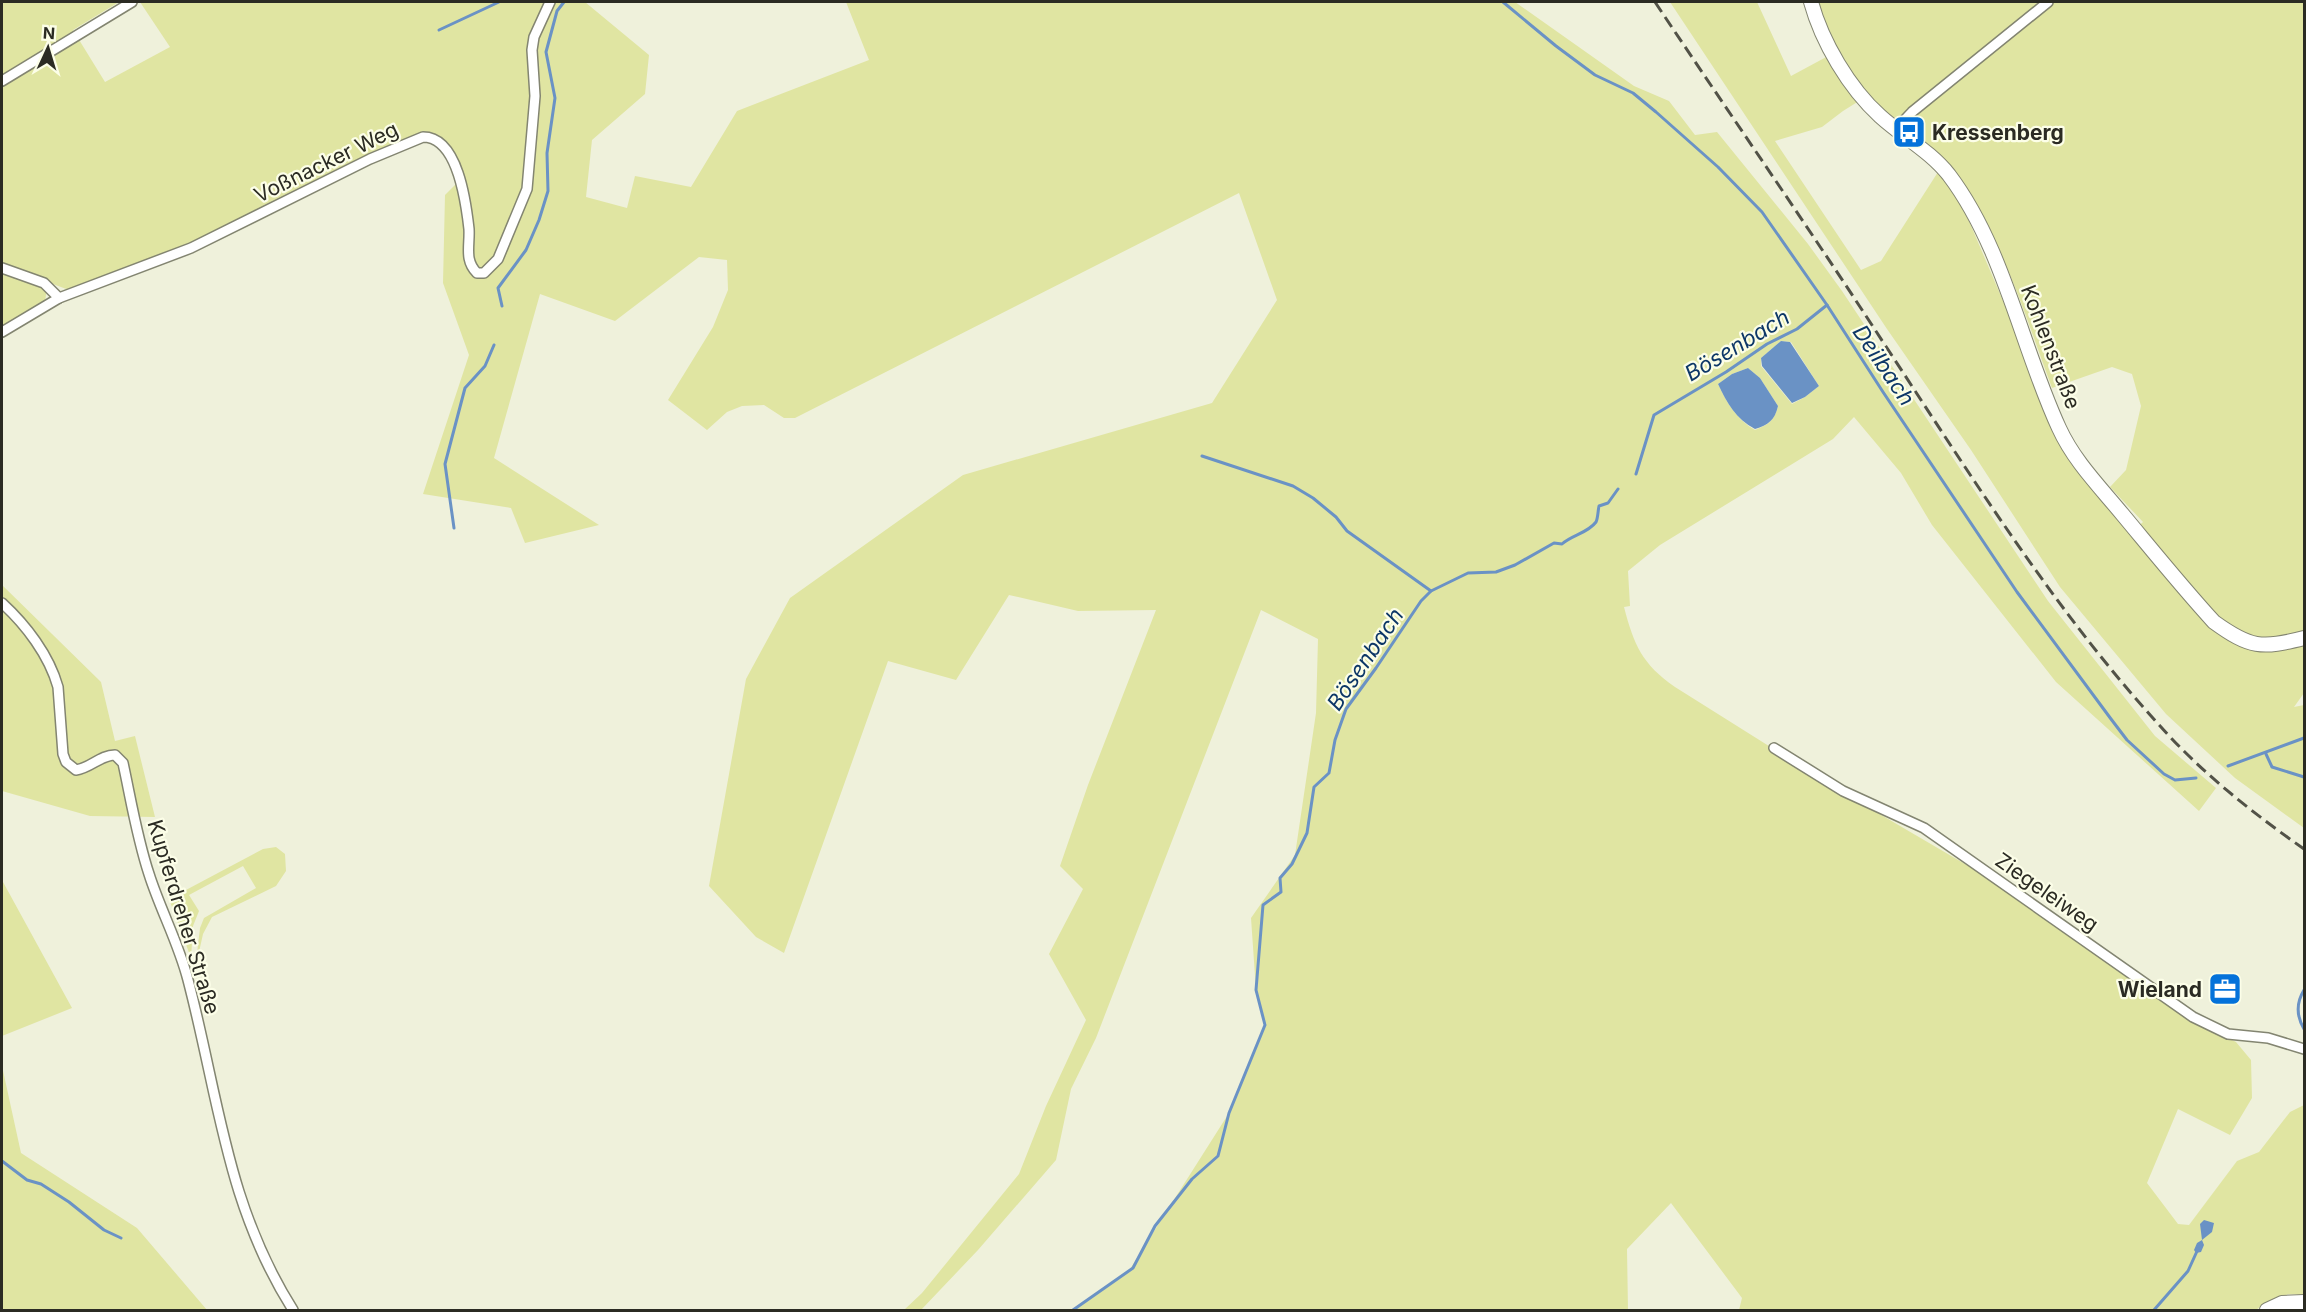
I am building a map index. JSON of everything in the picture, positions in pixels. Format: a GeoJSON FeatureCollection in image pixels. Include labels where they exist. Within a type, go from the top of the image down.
{"type":"FeatureCollection","features":[{"type":"Feature","properties":{"kind":"main road","name":"Kohlenstraße"},"geometry":{"type":"LineString","coordinates":[[1810,2],[1827,42],[1866,103],[1928,153],[1948,175],[1973,215],[2002,277],[2059,429],[2080,464],[2214,622],[2235,637],[2257,645],[2278,645],[2304,638]]}},
{"type":"Feature","properties":{"kind":"main road"},"geometry":{"type":"LineString","coordinates":[[2267,1311],[2282,1303],[2304,1302]]}},
{"type":"Feature","properties":{"kind":"street"},"geometry":{"type":"LineString","coordinates":[[2,81],[132,2]]}},
{"type":"Feature","properties":{"kind":"street","name":"Voßnacker Weg"},"geometry":{"type":"LineString","coordinates":[[59,298],[191,248],[370,159],[423,137],[442,142],[452,158],[469,227],[470,263],[477,273],[484,273],[498,259],[527,189],[535,96],[532,50],[534,37],[550,2]]}},
{"type":"Feature","properties":{"kind":"street"},"geometry":{"type":"LineString","coordinates":[[1896,129],[1912,112],[2048,2]]}},
{"type":"Feature","properties":{"kind":"street"},"geometry":{"type":"LineString","coordinates":[[2,268],[44,283],[59,298],[2,332]]}},
{"type":"Feature","properties":{"kind":"street","name":"Kupferdreher Straße"},"geometry":{"type":"LineString","coordinates":[[2,603],[30,635],[56,678],[63,754],[66,762],[76,770],[108,755],[115,755],[123,763],[147,867],[189,982],[219,1124],[241,1203],[266,1261],[293,1311]]}},
{"type":"Feature","properties":{"kind":"street","name":"Ziegeleiweg"},"geometry":{"type":"LineString","coordinates":[[1774,748],[1843,791],[1924,828],[2193,1017],[2228,1034],[2268,1038],[2304,1049]]}},
{"type":"Feature","properties":{"kind":"green space"},"geometry":{"type":"Polygon","coordinates":[[[2,2],[119,2],[73,30],[105,82],[170,47],[140,2],[585,2],[649,55],[645,94],[592,140],[586,197],[627,208],[635,176],[691,187],[737,111],[869,60],[846,2],[1515,2],[1634,86],[1669,101],[1695,135],[1717,132],[1808,244],[1842,291],[2048,601],[2155,736],[2216,788],[2199,811],[2056,682],[1932,525],[1901,473],[1854,417],[1833,439],[1660,545],[1628,571],[1630,606],[1624,607],[1641,653],[1664,679],[1675,687],[1842,792],[1994,881],[2210,1029],[2236,1042],[2251,1060],[2252,1098],[2230,1135],[2178,1109],[2147,1183],[2178,1224],[2189,1225],[2237,1161],[2259,1152],[2290,1112],[2304,1105],[2304,1296],[2284,1295],[2267,1302],[2256,1310],[1739,1310],[1742,1298],[1671,1203],[1627,1249],[1628,1310],[1072,1310],[1130,1269],[1229,1113],[1265,1025],[1256,990],[1251,918],[1295,855],[1316,713],[1318,639],[1261,610],[1096,1038],[1071,1089],[1056,1160],[978,1250],[921,1310],[904,1310],[922,1293],[1019,1174],[1046,1106],[1086,1020],[1049,954],[1083,889],[1060,866],[1088,785],[1156,610],[1078,611],[1009,595],[956,680],[888,661],[784,953],[756,937],[709,886],[746,679],[790,598],[963,475],[1212,403],[1277,300],[1239,193],[795,418],[784,418],[764,405],[742,406],[727,412],[707,430],[668,400],[713,327],[728,290],[727,260],[699,257],[615,321],[540,294],[494,458],[599,525],[525,543],[511,508],[423,494],[469,355],[443,283],[445,195],[462,178],[448,143],[435,136],[422,134],[184,248],[69,290],[2,265],[2,2]],[[1781,341],[1761,358],[1761,366],[1792,404],[1819,386],[1791,342],[1781,341]],[[1748,368],[1732,374],[1718,384],[1733,410],[1742,421],[1755,430],[1770,421],[1778,406],[1760,378],[1748,368]]]}},
{"type":"Feature","properties":{"kind":"green space"},"geometry":{"type":"Polygon","coordinates":[[[1670,2],[1757,2],[1791,76],[1830,55],[1859,101],[1822,127],[1775,141],[1861,270],[1881,261],[1938,172],[1957,198],[1969,221],[2009,315],[2051,425],[2130,534],[2143,522],[2110,487],[2126,470],[2141,406],[2132,374],[2112,367],[2052,388],[2007,268],[1979,210],[1962,183],[1942,158],[1904,126],[1919,109],[2053,2],[2304,2],[2304,693],[2294,707],[2304,705],[2304,828],[2235,778],[2166,714],[2060,587],[1971,450],[1887,329],[1670,2]]]}},
{"type":"Feature","properties":{"kind":"green space"},"geometry":{"type":"Polygon","coordinates":[[[1817,2],[2044,2],[1905,116],[1896,119],[1870,98],[1858,83],[1838,50],[1817,2]]]}},
{"type":"Feature","properties":{"kind":"green space"},"geometry":{"type":"Polygon","coordinates":[[[2,271],[47,287],[45,302],[2,330],[2,271]]]}},
{"type":"Feature","properties":{"kind":"green space"},"geometry":{"type":"Polygon","coordinates":[[[2,585],[101,682],[115,741],[135,736],[155,817],[90,816],[2,791],[2,585]]]}},
{"type":"Feature","properties":{"kind":"green space"},"geometry":{"type":"Polygon","coordinates":[[[276,847],[285,854],[286,871],[276,886],[212,917],[203,934],[195,970],[200,928],[204,918],[256,888],[243,866],[189,895],[199,911],[193,926],[191,958],[169,899],[263,849],[276,847]]]}},
{"type":"Feature","properties":{"kind":"green space"},"geometry":{"type":"Polygon","coordinates":[[[2,866],[3,882],[72,1008],[2,1036],[2,866]]]}},
{"type":"Feature","properties":{"kind":"green space"},"geometry":{"type":"Polygon","coordinates":[[[2,1066],[21,1153],[137,1228],[207,1310],[2,1310],[2,1066]]]}},
{"type":"Feature","properties":{"kind":"water"},"geometry":{"type":"Polygon","coordinates":[[[1781,341],[1790,342],[1819,386],[1805,397],[1792,403],[1762,366],[1761,358],[1781,341]]]}},
{"type":"Feature","properties":{"kind":"water"},"geometry":{"type":"Polygon","coordinates":[[[1748,368],[1760,378],[1778,406],[1770,421],[1755,429],[1733,410],[1718,384],[1732,374],[1748,368]]]}},
{"type":"Feature","properties":{"kind":"water"},"geometry":{"type":"Polygon","coordinates":[[[2204,1220],[2214,1223],[2212,1232],[2202,1240],[2200,1224],[2204,1220]]]}},
{"type":"Feature","properties":{"kind":"water"},"geometry":{"type":"Polygon","coordinates":[[[2202,1240],[2204,1245],[2201,1252],[2196,1253],[2194,1250],[2197,1243],[2202,1240]]]}},
{"type":"Feature","properties":{"kind":"waterway"},"geometry":{"type":"LineString","coordinates":[[439,30],[499,2]]}},
{"type":"Feature","properties":{"kind":"waterway"},"geometry":{"type":"LineString","coordinates":[[502,306],[498,288],[526,250],[548,191],[547,153],[555,98],[546,52],[557,11],[564,2]]}},
{"type":"Feature","properties":{"kind":"waterway","name":"Deilbach"},"geometry":{"type":"LineString","coordinates":[[1503,2],[1595,75],[1633,93],[1718,167],[1762,212],[1827,305],[2017,592],[2127,740],[2164,774],[2175,780],[2196,778]]}},
{"type":"Feature","properties":{"kind":"waterway","name":"Bösenbach"},"geometry":{"type":"LineString","coordinates":[[1636,474],[1654,415],[1726,372],[1767,344],[1797,329],[1827,305]]}},
{"type":"Feature","properties":{"kind":"waterway"},"geometry":{"type":"LineString","coordinates":[[454,528],[445,464],[465,388],[485,366],[494,345]]}},
{"type":"Feature","properties":{"kind":"waterway"},"geometry":{"type":"LineString","coordinates":[[1202,456],[1293,486],[1313,498],[1336,517],[1347,531],[1431,591]]}},
{"type":"Feature","properties":{"kind":"waterway","name":"Bösenbach"},"geometry":{"type":"LineString","coordinates":[[1073,1310],[1133,1268],[1155,1226],[1192,1179],[1218,1156],[1229,1113],[1265,1025],[1256,990],[1263,905],[1281,892],[1280,878],[1292,864],[1307,833],[1314,787],[1329,773],[1335,740],[1346,709],[1421,601],[1431,591],[1468,573],[1496,572],[1515,565],[1554,543],[1562,544],[1593,526],[1597,520],[1599,506],[1608,503],[1618,489]]}},
{"type":"Feature","properties":{"kind":"waterway","name":"Deilbach"},"geometry":{"type":"LineString","coordinates":[[2228,766],[2304,738]]}},
{"type":"Feature","properties":{"kind":"waterway"},"geometry":{"type":"LineString","coordinates":[[2266,754],[2272,767],[2304,777]]}},
{"type":"Feature","properties":{"kind":"waterway"},"geometry":{"type":"LineString","coordinates":[[2304,990],[2298,1010],[2304,1029]]}},
{"type":"Feature","properties":{"kind":"waterway"},"geometry":{"type":"LineString","coordinates":[[2,1161],[27,1180],[41,1184],[69,1202],[104,1230],[121,1238]]}},
{"type":"Feature","properties":{"kind":"waterway"},"geometry":{"type":"LineString","coordinates":[[2154,1310],[2188,1271],[2198,1249]]}},
{"type":"Feature","properties":{"kind":"railway"},"geometry":{"type":"LineString","coordinates":[[1655,2],[2014,540],[2085,636],[2161,727],[2194,761],[2266,822],[2304,849]]}},
{"type":"Feature","properties":{"kind":"place","name":"Kressenberg"},"geometry":{"type":"Point","coordinates":[1909,132]}},
{"type":"Feature","properties":{"kind":"place","name":"Wieland"},"geometry":{"type":"Point","coordinates":[2225,989]}}]}
